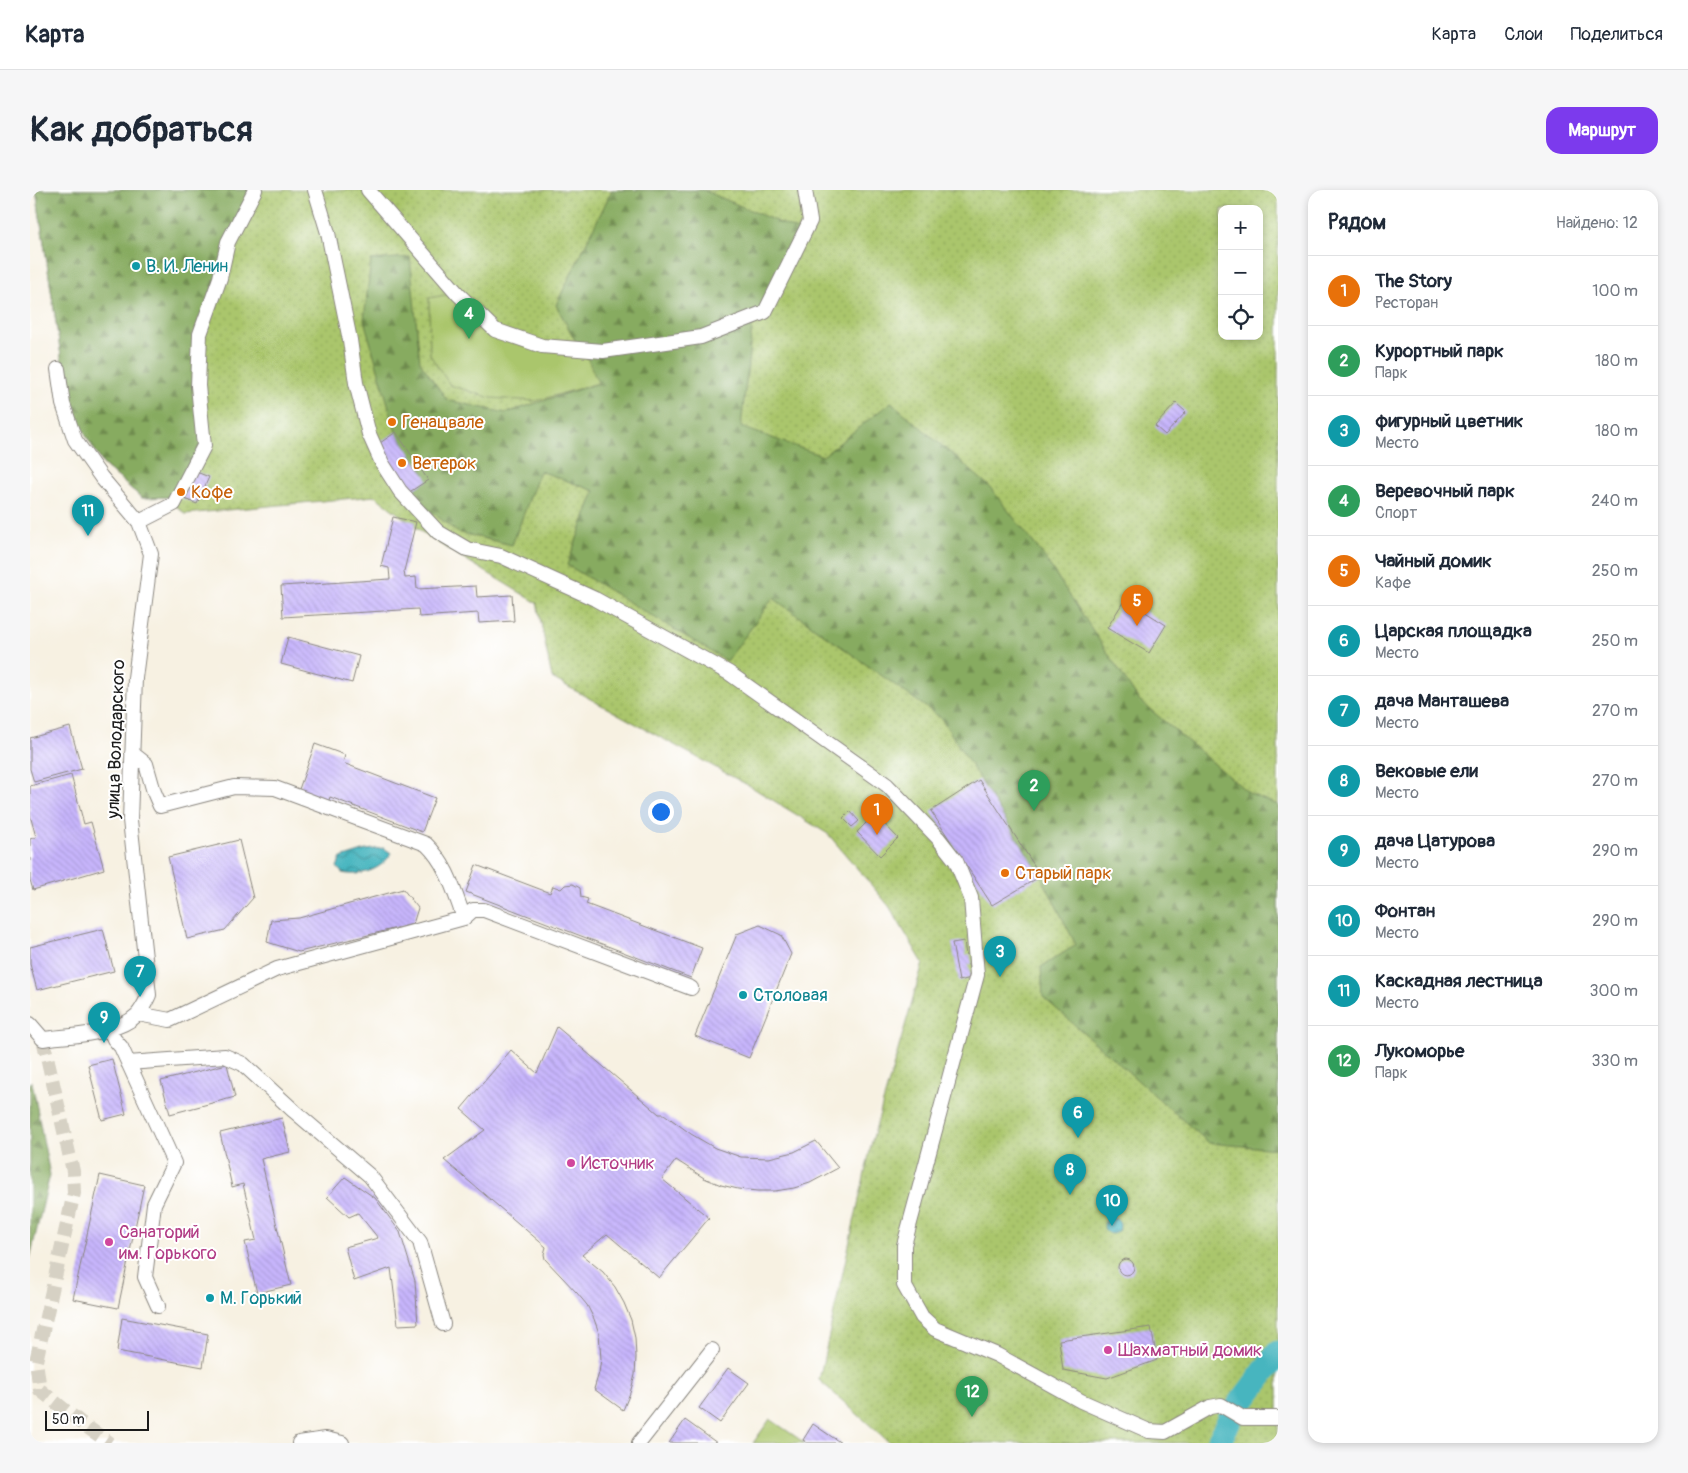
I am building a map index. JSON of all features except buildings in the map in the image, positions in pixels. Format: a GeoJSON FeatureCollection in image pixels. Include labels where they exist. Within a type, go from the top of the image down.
{"type":"FeatureCollection","features":[{"type":"Feature","properties":{"kind":"street"},"geometry":{"type":"LineString","coordinates":[[138,522],[174,504],[204,446],[198,386],[200,334],[220,278],[228,242],[255,190]]}},
{"type":"Feature","properties":{"kind":"street"},"geometry":{"type":"LineString","coordinates":[[315,190],[328,233],[350,340],[356,383],[369,434],[382,463],[400,491],[438,532],[467,549],[501,556],[596,599],[729,673],[887,785],[938,838],[956,861],[971,898],[977,975],[904,1245],[904,1285],[922,1318],[935,1329],[997,1355],[1082,1401],[1149,1431],[1165,1432],[1210,1407],[1220,1405],[1243,1418],[1278,1418]]}},
{"type":"Feature","properties":{"kind":"street"},"geometry":{"type":"LineString","coordinates":[[368,190],[458,294],[495,330],[542,346],[603,351],[701,337],[765,312],[810,221],[805,190]]}},
{"type":"Feature","properties":{"kind":"street","name":"улица Володарского"},"geometry":{"type":"LineString","coordinates":[[30,1024],[43,1039],[116,1028],[138,1014],[149,995],[130,820],[135,678],[151,554],[138,522],[75,440],[63,404],[58,369]]}},
{"type":"Feature","properties":{"kind":"street"},"geometry":{"type":"LineString","coordinates":[[132,753],[146,764],[160,806],[234,787],[275,788],[426,844],[436,854],[450,877],[464,918]]}},
{"type":"Feature","properties":{"kind":"street"},"geometry":{"type":"LineString","coordinates":[[138,1014],[170,1020],[277,969],[464,918],[473,910],[484,910],[691,988]]}},
{"type":"Feature","properties":{"kind":"street"},"geometry":{"type":"LineString","coordinates":[[116,1028],[129,1045]]}},
{"type":"Feature","properties":{"kind":"street"},"geometry":{"type":"LineString","coordinates":[[116,1028],[114,1038],[121,1047],[174,1162],[154,1204],[145,1277],[158,1306]]}},
{"type":"Feature","properties":{"kind":"street"},"geometry":{"type":"LineString","coordinates":[[128,1063],[226,1056],[243,1064],[294,1111],[370,1176],[420,1242],[443,1324]]}},
{"type":"Feature","properties":{"kind":"street"},"geometry":{"type":"LineString","coordinates":[[639,1443],[712,1350]]}},
{"type":"Feature","properties":{"kind":"street"},"geometry":{"type":"LineString","coordinates":[[299,1443],[326,1439],[342,1443]]}},
{"type":"Feature","properties":{"kind":"green space"},"geometry":{"type":"Polygon","coordinates":[[[36,190],[1278,190],[1278,1443],[890,1443],[819,1380],[872,1141],[923,963],[889,906],[828,834],[753,788],[552,678],[537,603],[427,536],[375,496],[185,514],[174,504],[171,497],[142,498],[103,464],[63,369],[36,190]]]}},
{"type":"Feature","properties":{"kind":"green space"},"geometry":{"type":"Polygon","coordinates":[[[36,190],[252,190],[196,333],[201,444],[171,497],[142,498],[103,464],[74,416],[63,369],[36,190]]]}},
{"type":"Feature","properties":{"kind":"green space"},"geometry":{"type":"Polygon","coordinates":[[[612,190],[703,190],[804,233],[752,327],[741,427],[823,456],[891,402],[989,486],[1043,555],[1138,699],[1250,794],[1278,805],[1278,1149],[1209,1143],[1043,997],[1041,967],[1076,945],[1041,876],[941,718],[773,598],[727,661],[567,565],[595,491],[540,471],[512,545],[457,532],[408,493],[427,480],[396,432],[364,320],[371,260],[410,257],[420,362],[447,400],[506,413],[598,383],[556,305],[612,190]]]}},
{"type":"Feature","properties":{"kind":"green space"},"geometry":{"type":"Polygon","coordinates":[[[451,294],[485,330],[530,348],[585,353],[598,383],[536,401],[491,398],[450,385],[430,355],[429,298],[451,294]]]}},
{"type":"Feature","properties":{"kind":"green space"},"geometry":{"type":"Polygon","coordinates":[[[30,1082],[32,1082],[50,1175],[30,1258],[30,1082]]]}},
{"type":"Feature","properties":{"kind":"green space"},"geometry":{"type":"Polygon","coordinates":[[[770,1419],[805,1443],[753,1443],[770,1419]]]}},
{"type":"Feature","properties":{"kind":"water"},"geometry":{"type":"Polygon","coordinates":[[[384,848],[391,853],[382,864],[370,871],[349,874],[342,873],[337,867],[341,858],[366,850],[384,848]]]}},
{"type":"Feature","properties":{"kind":"water"},"geometry":{"type":"Polygon","coordinates":[[[1112,1218],[1118,1220],[1120,1226],[1118,1232],[1112,1234],[1106,1232],[1104,1226],[1106,1220],[1112,1218]]]}},
{"type":"Feature","properties":{"kind":"waterway"},"geometry":{"type":"LineString","coordinates":[[1218,1443],[1232,1415],[1278,1353]]}},
{"type":"Feature","properties":{"kind":"tunnel"},"geometry":{"type":"LineString","coordinates":[[43,1039],[73,1171],[74,1193],[36,1361],[40,1390],[110,1443]]}},
{"type":"Feature","properties":{"kind":"place","name":"В. И. Ленин"},"geometry":{"type":"Point","coordinates":[136,266]}},
{"type":"Feature","properties":{"kind":"place","name":"Веревочный парк"},"geometry":{"type":"Point","coordinates":[469,339]}},
{"type":"Feature","properties":{"kind":"place","name":"Генацвале"},"geometry":{"type":"Point","coordinates":[392,422]}},
{"type":"Feature","properties":{"kind":"place","name":"Ветерок"},"geometry":{"type":"Point","coordinates":[402,463]}},
{"type":"Feature","properties":{"kind":"place","name":"Кофе"},"geometry":{"type":"Point","coordinates":[181,492]}},
{"type":"Feature","properties":{"kind":"place","name":"Каскадная лестница"},"geometry":{"type":"Point","coordinates":[88,536]}},
{"type":"Feature","properties":{"kind":"place","name":"Чайный домик"},"geometry":{"type":"Point","coordinates":[1137,626]}},
{"type":"Feature","properties":{"kind":"place","name":"Курортный парк"},"geometry":{"type":"Point","coordinates":[1034,811]}},
{"type":"Feature","properties":{"kind":"place","name":"The Story"},"geometry":{"type":"Point","coordinates":[877,835]}},
{"type":"Feature","properties":{"kind":"place","name":"Старый парк"},"geometry":{"type":"Point","coordinates":[1005,873]}},
{"type":"Feature","properties":{"kind":"place","name":"фигурный цветник"},"geometry":{"type":"Point","coordinates":[1000,977]}},
{"type":"Feature","properties":{"kind":"place","name":"Столовая"},"geometry":{"type":"Point","coordinates":[743,995]}},
{"type":"Feature","properties":{"kind":"place","name":"дача Манташева"},"geometry":{"type":"Point","coordinates":[140,997]}},
{"type":"Feature","properties":{"kind":"place","name":"дача Цатурова"},"geometry":{"type":"Point","coordinates":[104,1043]}},
{"type":"Feature","properties":{"kind":"place","name":"Царская площадка"},"geometry":{"type":"Point","coordinates":[1078,1138]}},
{"type":"Feature","properties":{"kind":"place","name":"Источник"},"geometry":{"type":"Point","coordinates":[571,1163]}},
{"type":"Feature","properties":{"kind":"place","name":"Вековые ели"},"geometry":{"type":"Point","coordinates":[1070,1195]}},
{"type":"Feature","properties":{"kind":"place","name":"Фонтан"},"geometry":{"type":"Point","coordinates":[1112,1226]}},
{"type":"Feature","properties":{"kind":"place","name":"Санаторий им. Горького"},"geometry":{"type":"Point","coordinates":[109,1242]}},
{"type":"Feature","properties":{"kind":"place","name":"М. Горький"},"geometry":{"type":"Point","coordinates":[210,1298]}},
{"type":"Feature","properties":{"kind":"place","name":"Шахматный домик"},"geometry":{"type":"Point","coordinates":[1108,1350]}},
{"type":"Feature","properties":{"kind":"place","name":"Лукоморье"},"geometry":{"type":"Point","coordinates":[972,1417]}}]}
